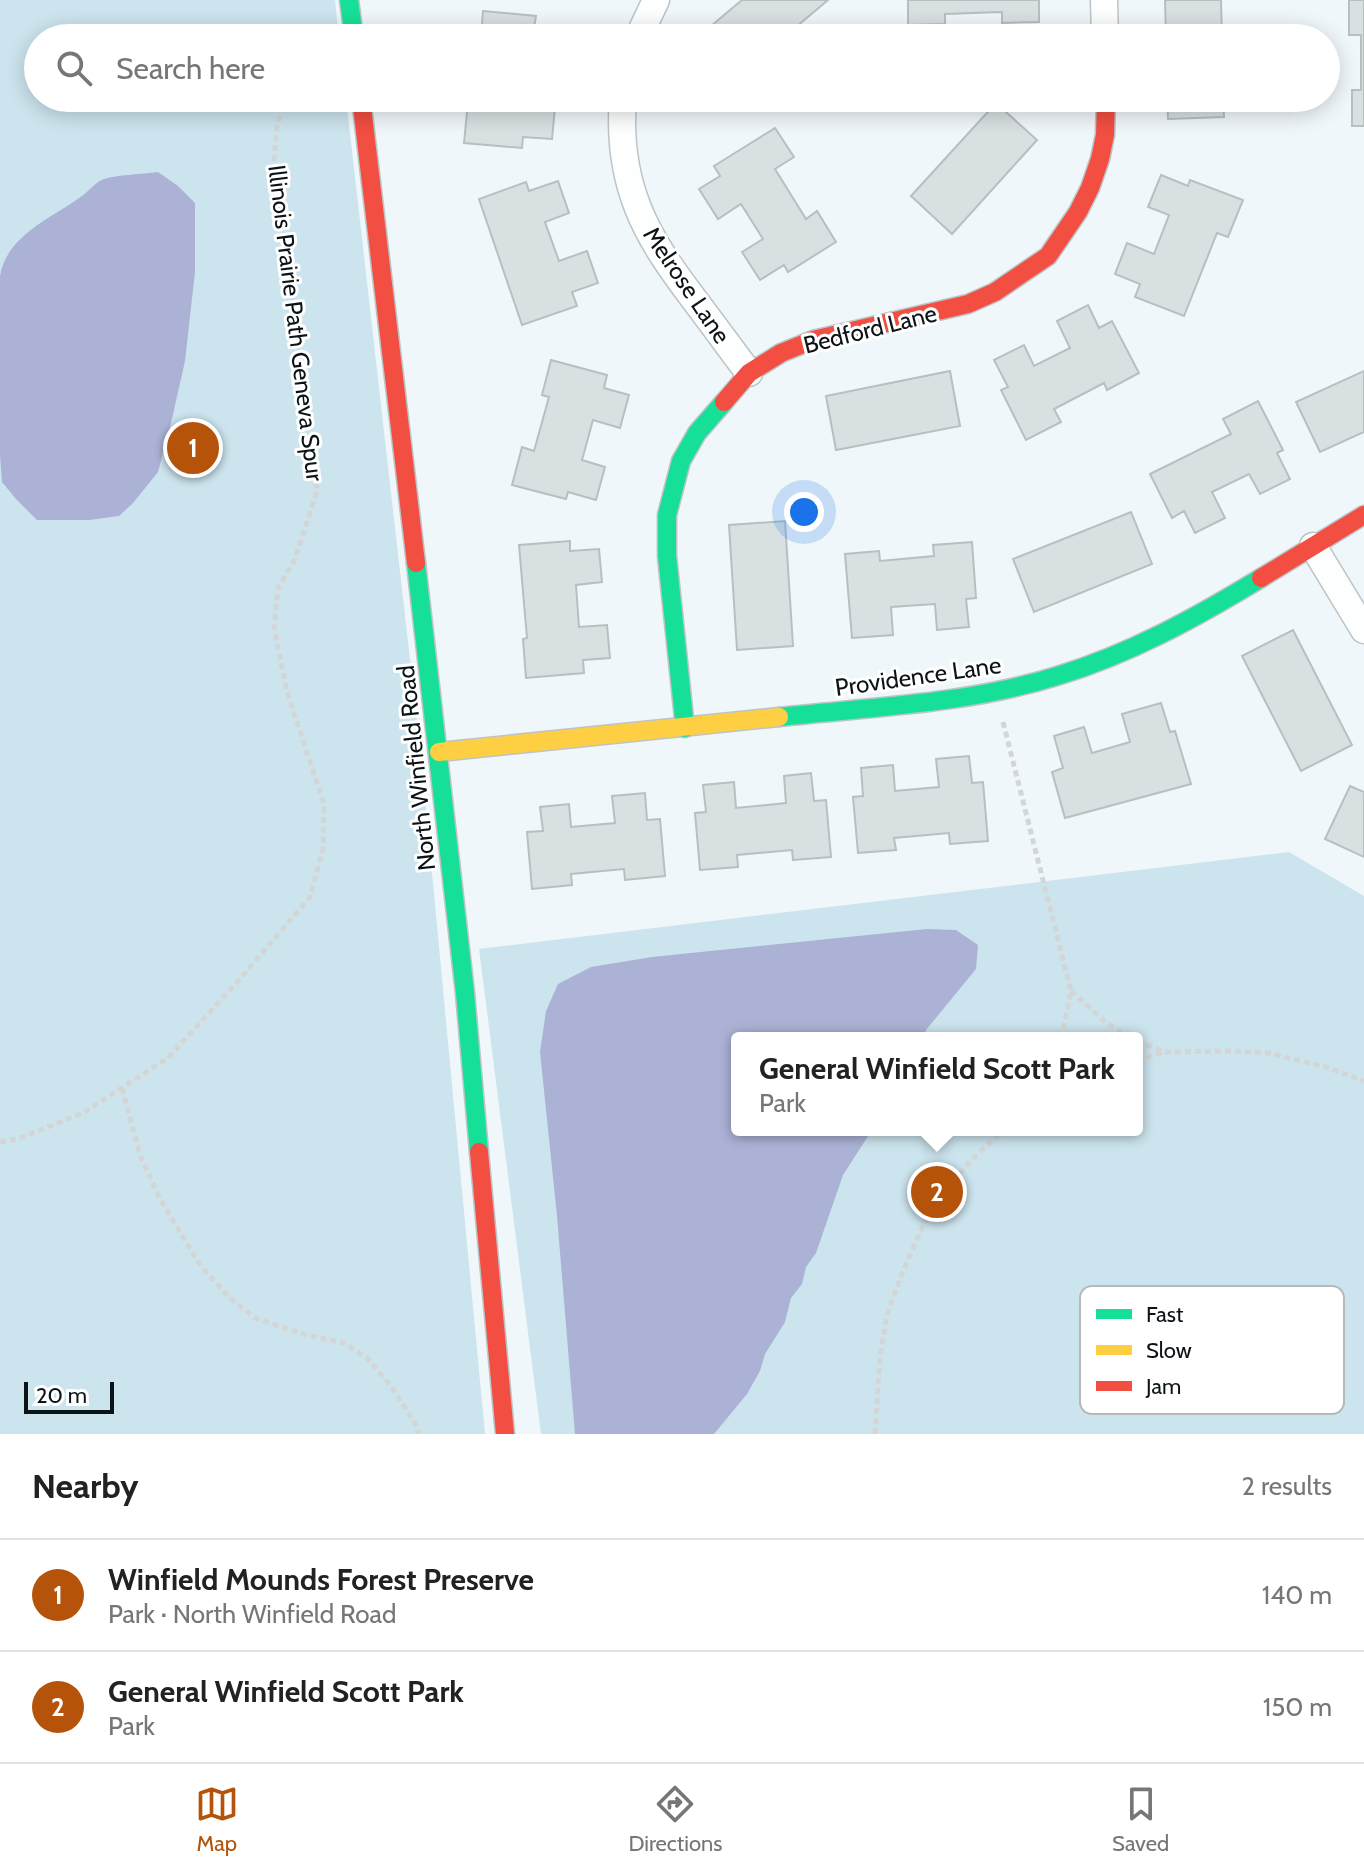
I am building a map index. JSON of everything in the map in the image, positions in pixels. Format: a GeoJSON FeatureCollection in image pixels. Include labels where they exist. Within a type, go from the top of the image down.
{"type":"FeatureCollection","features":[{"type":"Feature","properties":{"kind":"street"},"geometry":{"type":"LineString","coordinates":[[349,0],[352,24]]}},
{"type":"Feature","properties":{"kind":"street"},"geometry":{"type":"LineString","coordinates":[[645,24],[656,0]]}},
{"type":"Feature","properties":{"kind":"street"},"geometry":{"type":"LineString","coordinates":[[1104,0],[1105,24]]}},
{"type":"Feature","properties":{"kind":"street","name":"North Winfield Road"},"geometry":{"type":"LineString","coordinates":[[363,112],[465,993],[505,1434]]}},
{"type":"Feature","properties":{"kind":"street","name":"Melrose Lane"},"geometry":{"type":"LineString","coordinates":[[623,112],[623,145],[630,183],[648,231],[674,272],[749,373]]}},
{"type":"Feature","properties":{"kind":"street","name":"Bedford Lane"},"geometry":{"type":"LineString","coordinates":[[685,728],[667,556],[667,515],[681,461],[697,433],[749,373],[781,353],[813,340],[968,304],[995,292],[1048,256],[1078,212],[1090,188],[1105,135],[1106,112]]}},
{"type":"Feature","properties":{"kind":"street","name":"Providence Lane"},"geometry":{"type":"LineString","coordinates":[[439,752],[964,697],[1012,688],[1108,659],[1163,634],[1364,515]]}},
{"type":"Feature","properties":{"kind":"street"},"geometry":{"type":"LineString","coordinates":[[1313,546],[1364,630]]}},
{"type":"Feature","properties":{"kind":"path","name":"Illinois Prairie Path Geneva Spur"},"geometry":{"type":"LineString","coordinates":[[0,1142],[17,1139],[83,1113],[168,1058],[310,897],[323,849],[324,804],[287,692],[274,628],[278,589],[295,559],[317,491],[274,164],[277,124],[282,112]]}},
{"type":"Feature","properties":{"kind":"path"},"geometry":{"type":"LineString","coordinates":[[1002,717],[1071,991],[1062,1032]]}},
{"type":"Feature","properties":{"kind":"path"},"geometry":{"type":"LineString","coordinates":[[1071,991],[1104,1021],[1121,1032]]}},
{"type":"Feature","properties":{"kind":"path"},"geometry":{"type":"LineString","coordinates":[[1143,1043],[1165,1052]]}},
{"type":"Feature","properties":{"kind":"path"},"geometry":{"type":"LineString","coordinates":[[1143,1059],[1165,1052],[1269,1053],[1326,1067],[1364,1081]]}},
{"type":"Feature","properties":{"kind":"path"},"geometry":{"type":"LineString","coordinates":[[122,1088],[140,1155],[160,1199],[200,1265],[229,1297],[255,1318],[306,1335],[344,1343],[368,1359],[391,1386],[419,1434]]}},
{"type":"Feature","properties":{"kind":"path"},"geometry":{"type":"LineString","coordinates":[[875,1434],[882,1343],[887,1315],[901,1276],[930,1210],[971,1160],[997,1136]]}},
{"type":"Feature","properties":{"kind":"shaded area"},"geometry":{"type":"Polygon","coordinates":[[[0,0],[335,0],[338,24],[24,24],[24,112],[348,112],[421,756],[485,1434],[0,1434],[0,0]]]}},
{"type":"Feature","properties":{"kind":"shaded area"},"geometry":{"type":"Polygon","coordinates":[[[1289,852],[1364,896],[1364,1434],[541,1434],[479,949],[1289,852]]]}},
{"type":"Feature","properties":{"kind":"water"},"geometry":{"type":"Polygon","coordinates":[[[158,172],[195,203],[195,272],[185,361],[158,472],[119,516],[89,520],[37,520],[2,482],[0,276],[4,262],[21,238],[99,181],[158,172]]]}},
{"type":"Feature","properties":{"kind":"water"},"geometry":{"type":"Polygon","coordinates":[[[927,929],[956,930],[978,945],[976,969],[925,1032],[731,1032],[731,1136],[868,1136],[843,1175],[816,1253],[806,1267],[802,1284],[791,1298],[785,1322],[765,1354],[760,1371],[747,1394],[714,1434],[575,1434],[540,1052],[546,1011],[558,984],[591,967],[652,957],[927,929]]]}},
{"type":"Feature","properties":{"kind":"building"},"geometry":{"type":"Polygon","coordinates":[[[742,0],[828,0],[800,24],[713,24],[742,0]]]}},
{"type":"Feature","properties":{"kind":"building"},"geometry":{"type":"Polygon","coordinates":[[[908,0],[1039,0],[1039,22],[1002,23],[1002,12],[945,14],[945,24],[908,24],[908,0]]]}},
{"type":"Feature","properties":{"kind":"building"},"geometry":{"type":"Polygon","coordinates":[[[1165,0],[1221,0],[1222,24],[1166,24],[1165,0]]]}},
{"type":"Feature","properties":{"kind":"building"},"geometry":{"type":"Polygon","coordinates":[[[1349,0],[1364,0],[1364,126],[1352,126],[1352,90],[1361,90],[1361,35],[1349,35],[1349,0]]]}},
{"type":"Feature","properties":{"kind":"building"},"geometry":{"type":"Polygon","coordinates":[[[483,11],[536,16],[535,24],[482,24],[483,11]]]}},
{"type":"Feature","properties":{"kind":"building"},"geometry":{"type":"Polygon","coordinates":[[[467,112],[555,112],[552,139],[523,137],[522,148],[464,143],[467,112]]]}},
{"type":"Feature","properties":{"kind":"building"},"geometry":{"type":"Polygon","coordinates":[[[988,112],[1006,112],[1037,140],[952,234],[911,196],[988,112]]]}},
{"type":"Feature","properties":{"kind":"building"},"geometry":{"type":"Polygon","coordinates":[[[1168,112],[1224,112],[1224,117],[1168,119],[1168,112]]]}},
{"type":"Feature","properties":{"kind":"building"},"geometry":{"type":"Polygon","coordinates":[[[775,128],[794,157],[775,169],[806,219],[817,211],[836,242],[788,272],[784,265],[760,280],[742,252],[763,239],[741,204],[718,219],[699,189],[720,176],[714,166],[775,128]]]}},
{"type":"Feature","properties":{"kind":"building"},"geometry":{"type":"Polygon","coordinates":[[[1161,175],[1188,186],[1190,180],[1243,200],[1228,237],[1217,233],[1184,316],[1135,297],[1140,284],[1115,274],[1127,243],[1154,254],[1169,215],[1148,207],[1161,175]]]}},
{"type":"Feature","properties":{"kind":"building"},"geometry":{"type":"Polygon","coordinates":[[[558,181],[569,213],[545,222],[559,261],[587,251],[598,283],[572,292],[577,306],[522,325],[479,199],[526,182],[529,191],[558,181]]]}},
{"type":"Feature","properties":{"kind":"building"},"geometry":{"type":"Polygon","coordinates":[[[1088,305],[1099,328],[1112,321],[1139,373],[1107,390],[1104,383],[1054,409],[1061,422],[1026,440],[1001,390],[1008,387],[994,360],[1024,345],[1034,366],[1070,348],[1057,321],[1088,305]]]}},
{"type":"Feature","properties":{"kind":"building"},"geometry":{"type":"Polygon","coordinates":[[[551,360],[607,375],[604,388],[629,395],[620,428],[593,420],[582,460],[605,467],[596,500],[568,492],[566,499],[512,485],[522,447],[534,451],[549,397],[542,395],[551,360]]]}},
{"type":"Feature","properties":{"kind":"building"},"geometry":{"type":"Polygon","coordinates":[[[950,371],[960,426],[836,450],[826,396],[950,371]]]}},
{"type":"Feature","properties":{"kind":"building"},"geometry":{"type":"Polygon","coordinates":[[[1364,371],[1364,432],[1320,452],[1296,402],[1364,371]]]}},
{"type":"Feature","properties":{"kind":"building"},"geometry":{"type":"Polygon","coordinates":[[[1258,401],[1283,450],[1277,453],[1290,479],[1260,494],[1249,474],[1212,492],[1225,518],[1195,533],[1184,511],[1172,518],[1150,474],[1231,434],[1223,419],[1258,401]]]}},
{"type":"Feature","properties":{"kind":"building"},"geometry":{"type":"Polygon","coordinates":[[[1131,512],[1152,564],[1034,612],[1013,559],[1131,512]]]}},
{"type":"Feature","properties":{"kind":"building"},"geometry":{"type":"Polygon","coordinates":[[[785,521],[793,646],[737,650],[729,525],[785,521]]]}},
{"type":"Feature","properties":{"kind":"building"},"geometry":{"type":"Polygon","coordinates":[[[570,541],[570,551],[599,549],[602,582],[576,585],[579,627],[607,625],[610,658],[583,660],[584,673],[526,678],[523,639],[527,638],[519,545],[570,541]]]}},
{"type":"Feature","properties":{"kind":"building"},"geometry":{"type":"Polygon","coordinates":[[[972,542],[976,598],[966,599],[969,627],[937,630],[935,604],[891,607],[893,635],[852,638],[845,554],[879,551],[880,561],[934,556],[933,545],[972,542]]]}},
{"type":"Feature","properties":{"kind":"building"},"geometry":{"type":"Polygon","coordinates":[[[1293,630],[1352,745],[1301,771],[1242,656],[1293,630]]]}},
{"type":"Feature","properties":{"kind":"building"},"geometry":{"type":"Polygon","coordinates":[[[1161,703],[1170,732],[1175,731],[1191,784],[1065,818],[1052,772],[1063,768],[1054,736],[1084,727],[1092,753],[1130,742],[1122,714],[1161,703]]]}},
{"type":"Feature","properties":{"kind":"building"},"geometry":{"type":"Polygon","coordinates":[[[969,756],[972,783],[983,782],[988,841],[950,844],[949,833],[894,838],[896,850],[858,853],[853,797],[863,796],[861,768],[893,765],[895,791],[939,787],[936,759],[969,756]]]}},
{"type":"Feature","properties":{"kind":"building"},"geometry":{"type":"Polygon","coordinates":[[[811,773],[814,801],[826,800],[831,857],[793,860],[792,850],[737,855],[738,867],[700,870],[695,813],[706,812],[703,785],[734,782],[736,808],[786,803],[784,776],[811,773]]]}},
{"type":"Feature","properties":{"kind":"building"},"geometry":{"type":"Polygon","coordinates":[[[1350,786],[1364,792],[1364,857],[1325,839],[1350,786]]]}},
{"type":"Feature","properties":{"kind":"building"},"geometry":{"type":"Polygon","coordinates":[[[645,793],[647,820],[660,819],[665,876],[625,880],[624,869],[571,874],[572,885],[532,889],[527,832],[543,831],[540,807],[569,804],[571,827],[615,823],[612,796],[645,793]]]}},
{"type":"Feature","properties":{"kind":"traffic: fast"},"geometry":{"type":"LineString","coordinates":[[349,0],[352,24]]}},
{"type":"Feature","properties":{"kind":"traffic: fast"},"geometry":{"type":"LineString","coordinates":[[685,728],[667,556],[667,515],[681,461],[697,433],[724,402]]}},
{"type":"Feature","properties":{"kind":"traffic: fast"},"geometry":{"type":"LineString","coordinates":[[416,563],[465,993],[479,1152]]}},
{"type":"Feature","properties":{"kind":"traffic: fast"},"geometry":{"type":"LineString","coordinates":[[779,717],[954,699],[1057,676],[1111,657],[1162,633],[1261,578]]}},
{"type":"Feature","properties":{"kind":"traffic: slow"},"geometry":{"type":"LineString","coordinates":[[439,752],[779,717]]}},
{"type":"Feature","properties":{"kind":"traffic: jam"},"geometry":{"type":"LineString","coordinates":[[363,112],[416,563]]}},
{"type":"Feature","properties":{"kind":"traffic: jam"},"geometry":{"type":"LineString","coordinates":[[724,402],[749,373],[781,353],[813,340],[968,304],[995,292],[1048,256],[1078,212],[1090,188],[1105,135],[1106,112]]}},
{"type":"Feature","properties":{"kind":"traffic: jam"},"geometry":{"type":"LineString","coordinates":[[1261,578],[1364,515]]}},
{"type":"Feature","properties":{"kind":"traffic: jam"},"geometry":{"type":"LineString","coordinates":[[479,1152],[505,1434]]}},
{"type":"Feature","properties":{"kind":"place","name":"Winfield Mounds Forest Preserve"},"geometry":{"type":"Point","coordinates":[193,448]}},
{"type":"Feature","properties":{"kind":"place","name":"General Winfield Scott Park"},"geometry":{"type":"Point","coordinates":[937,1192]}}]}
